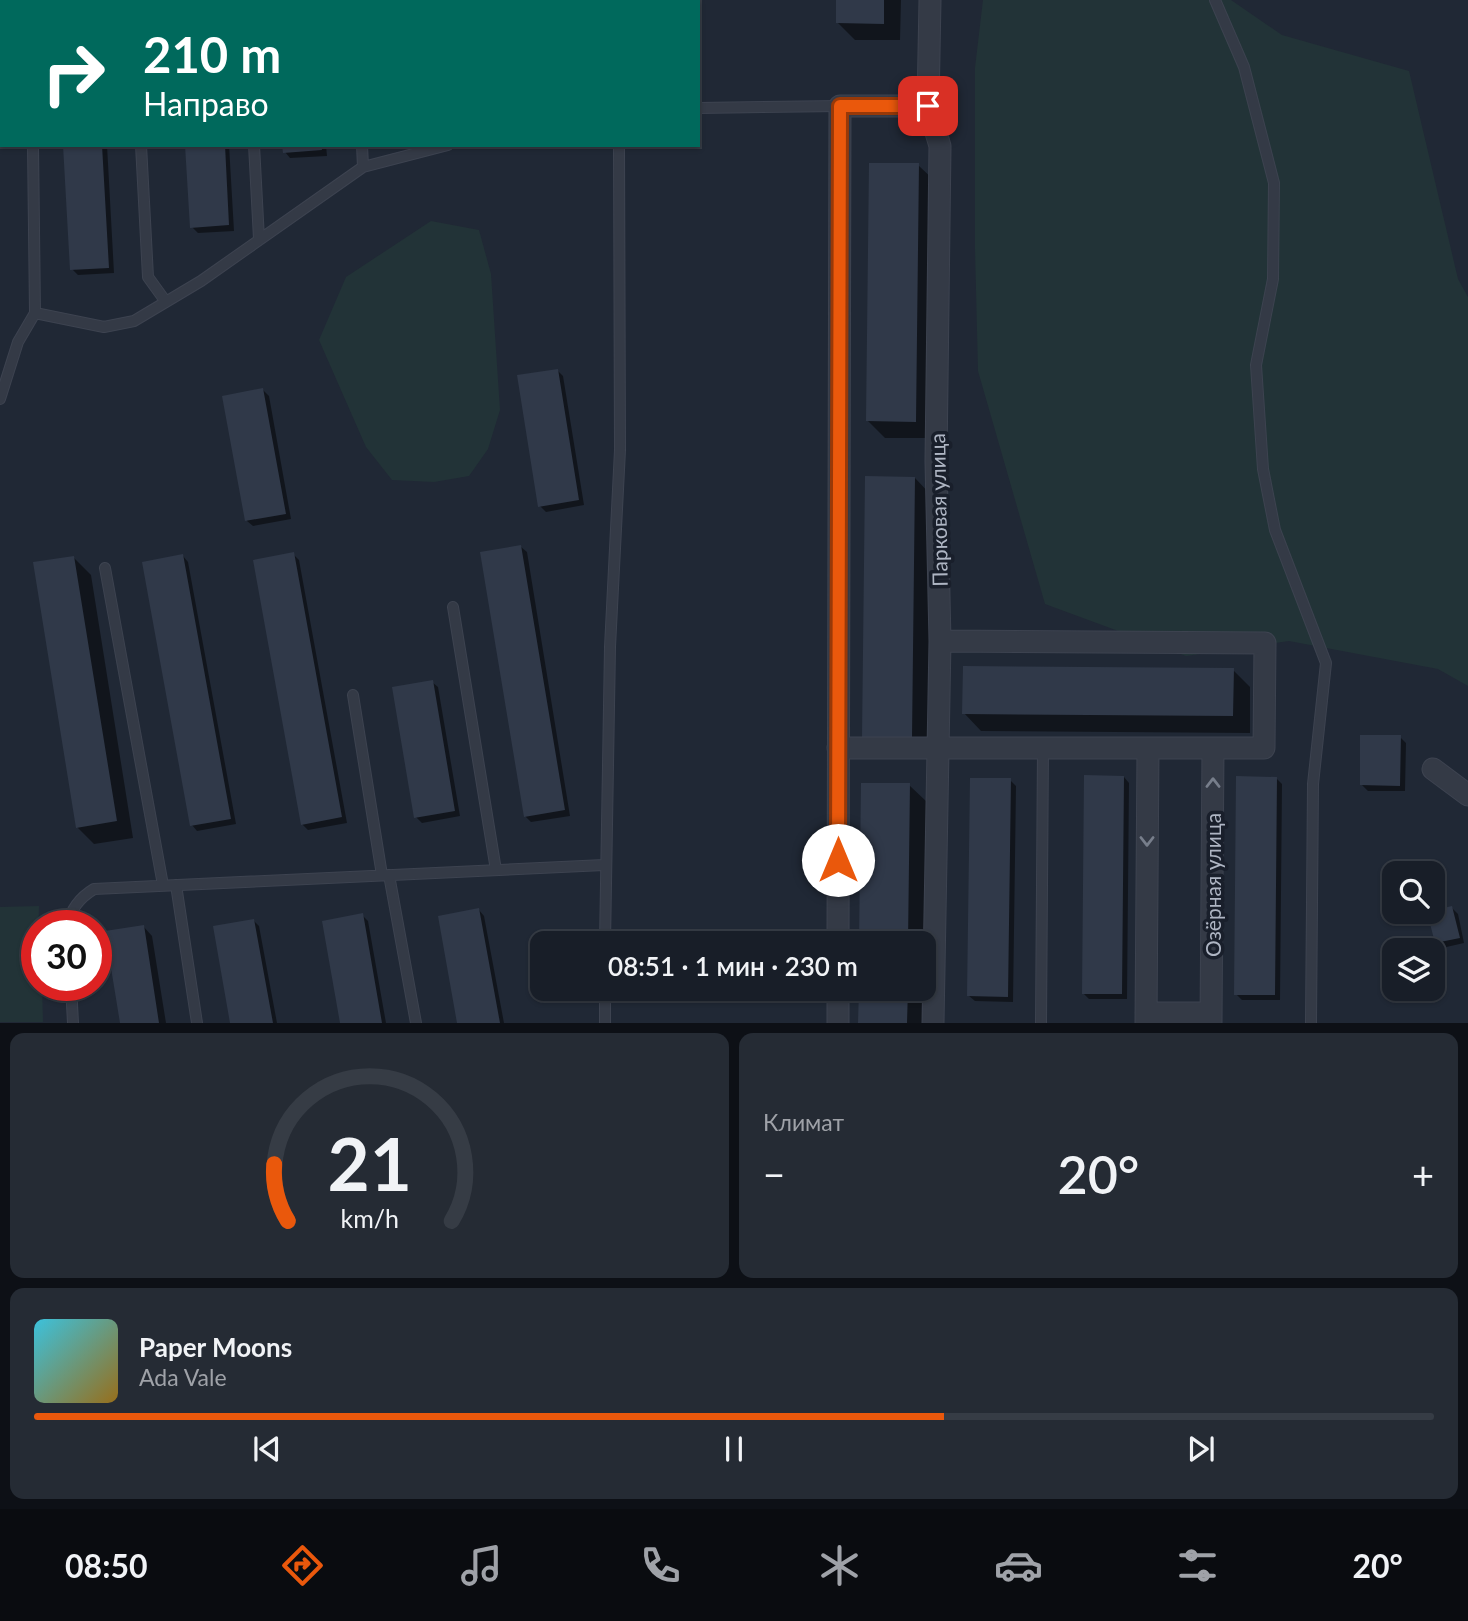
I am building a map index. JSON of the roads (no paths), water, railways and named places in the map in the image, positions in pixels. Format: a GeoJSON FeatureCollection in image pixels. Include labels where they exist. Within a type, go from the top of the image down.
{"type":"FeatureCollection","features":[{"type":"Feature","properties":{"kind":"street","name":"Парковая улица"},"geometry":{"type":"LineString","coordinates":[[930,0],[928,106],[940,146],[936,461],[940,641],[933,1023]]}},
{"type":"Feature","properties":{"kind":"street"},"geometry":{"type":"LineString","coordinates":[[838,931],[840,106],[928,106]]}},
{"type":"Feature","properties":{"kind":"street"},"geometry":{"type":"LineString","coordinates":[[838,748],[1265,748],[1265,643],[940,641]]}},
{"type":"Feature","properties":{"kind":"street"},"geometry":{"type":"LineString","coordinates":[[1148,748],[1146,1018],[1211,1018]]}},
{"type":"Feature","properties":{"kind":"street","name":"Озёрная улица"},"geometry":{"type":"LineString","coordinates":[[1211,1018],[1213,748]]}},
{"type":"Feature","properties":{"kind":"street"},"geometry":{"type":"LineString","coordinates":[[1433,769],[1468,795]]}},
{"type":"Feature","properties":{"kind":"street"},"geometry":{"type":"LineString","coordinates":[[838,1001],[838,1023]]}},
{"type":"Feature","properties":{"kind":"lane"},"geometry":{"type":"LineString","coordinates":[[1215,0],[1244,67],[1274,183],[1273,279],[1256,365],[1263,469],[1275,530],[1326,663],[1313,784],[1311,1023]]}},
{"type":"Feature","properties":{"kind":"lane"},"geometry":{"type":"LineString","coordinates":[[700,108],[840,106]]}},
{"type":"Feature","properties":{"kind":"lane"},"geometry":{"type":"LineString","coordinates":[[0,399],[18,342],[35,313],[33,147]]}},
{"type":"Feature","properties":{"kind":"lane"},"geometry":{"type":"LineString","coordinates":[[141,147],[148,277],[166,302]]}},
{"type":"Feature","properties":{"kind":"lane"},"geometry":{"type":"LineString","coordinates":[[254,147],[259,239]]}},
{"type":"Feature","properties":{"kind":"lane"},"geometry":{"type":"LineString","coordinates":[[362,147],[363,167]]}},
{"type":"Feature","properties":{"kind":"lane"},"geometry":{"type":"LineString","coordinates":[[35,313],[104,327],[134,321],[201,281],[363,167],[440,147]]}},
{"type":"Feature","properties":{"kind":"lane"},"geometry":{"type":"LineString","coordinates":[[605,931],[610,647],[620,450],[619,147]]}},
{"type":"Feature","properties":{"kind":"lane"},"geometry":{"type":"LineString","coordinates":[[105,568],[163,885]]}},
{"type":"Feature","properties":{"kind":"lane"},"geometry":{"type":"LineString","coordinates":[[453,607],[496,870]]}},
{"type":"Feature","properties":{"kind":"lane"},"geometry":{"type":"LineString","coordinates":[[353,695],[416,1023]]}},
{"type":"Feature","properties":{"kind":"lane"},"geometry":{"type":"LineString","coordinates":[[1041,1023],[1043,748]]}},
{"type":"Feature","properties":{"kind":"lane"},"geometry":{"type":"LineString","coordinates":[[72,910],[83,895],[94,888],[604,865]]}},
{"type":"Feature","properties":{"kind":"lane"},"geometry":{"type":"LineString","coordinates":[[176,885],[197,1023]]}},
{"type":"Feature","properties":{"kind":"lane"},"geometry":{"type":"LineString","coordinates":[[72,1001],[73,1023]]}},
{"type":"Feature","properties":{"kind":"lane"},"geometry":{"type":"LineString","coordinates":[[605,1001],[605,1023]]}}]}
